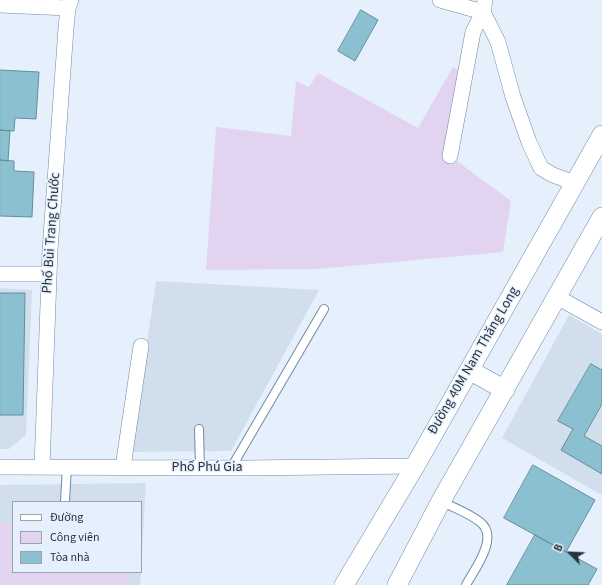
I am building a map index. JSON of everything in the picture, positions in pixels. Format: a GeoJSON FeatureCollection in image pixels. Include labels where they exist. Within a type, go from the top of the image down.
{"type":"FeatureCollection","features":[{"type":"Feature","properties":{"kind":"street"},"geometry":{"type":"LineString","coordinates":[[440,0],[484,6]]}},
{"type":"Feature","properties":{"kind":"street"},"geometry":{"type":"LineString","coordinates":[[0,5],[70,4]]}},
{"type":"Feature","properties":{"kind":"street","name":"Phố Bùi Trang Chước"},"geometry":{"type":"LineString","coordinates":[[42,467],[49,274],[70,4]]}},
{"type":"Feature","properties":{"kind":"street"},"geometry":{"type":"LineString","coordinates":[[450,156],[473,32],[484,6]]}},
{"type":"Feature","properties":{"kind":"street"},"geometry":{"type":"LineString","coordinates":[[484,6],[498,42],[513,97],[529,142],[541,168],[553,175],[575,183]]}},
{"type":"Feature","properties":{"kind":"street","name":"Đường 40M Nam Thăng Long"},"geometry":{"type":"LineString","coordinates":[[344,585],[415,466],[602,135]]}},
{"type":"Feature","properties":{"kind":"street"},"geometry":{"type":"LineString","coordinates":[[400,584],[441,501],[602,218]]}},
{"type":"Feature","properties":{"kind":"street"},"geometry":{"type":"LineString","coordinates":[[0,274],[49,274]]}},
{"type":"Feature","properties":{"kind":"street"},"geometry":{"type":"LineString","coordinates":[[557,297],[602,322]]}},
{"type":"Feature","properties":{"kind":"street"},"geometry":{"type":"LineString","coordinates":[[123,467],[141,346]]}},
{"type":"Feature","properties":{"kind":"street"},"geometry":{"type":"LineString","coordinates":[[469,370],[505,390]]}},
{"type":"Feature","properties":{"kind":"street","name":"Phố Phú Gia"},"geometry":{"type":"LineString","coordinates":[[0,466],[200,468],[415,466]]}},
{"type":"Feature","properties":{"kind":"lane"},"geometry":{"type":"LineString","coordinates":[[231,468],[324,309]]}},
{"type":"Feature","properties":{"kind":"lane"},"geometry":{"type":"LineString","coordinates":[[199,429],[200,468]]}},
{"type":"Feature","properties":{"kind":"lane"},"geometry":{"type":"LineString","coordinates":[[65,500],[67,467]]}},
{"type":"Feature","properties":{"kind":"lane"},"geometry":{"type":"LineString","coordinates":[[441,501],[480,522],[486,529],[488,540],[485,551],[466,585]]}},
{"type":"Feature","properties":{"kind":"shaded area"},"geometry":{"type":"Polygon","coordinates":[[[156,281],[319,290],[231,451],[131,452],[156,281]]]}},
{"type":"Feature","properties":{"kind":"shaded area"},"geometry":{"type":"Polygon","coordinates":[[[0,288],[32,290],[26,435],[9,449],[0,449],[0,288]]]}},
{"type":"Feature","properties":{"kind":"shaded area"},"geometry":{"type":"Polygon","coordinates":[[[569,315],[602,334],[602,495],[502,438],[569,315]]]}},
{"type":"Feature","properties":{"kind":"shaded area"},"geometry":{"type":"Polygon","coordinates":[[[146,483],[142,551],[142,501],[12,501],[12,573],[141,573],[140,585],[0,585],[0,485],[146,483]]]}},
{"type":"Feature","properties":{"kind":"green space"},"geometry":{"type":"Polygon","coordinates":[[[453,67],[466,74],[450,156],[511,201],[503,252],[318,269],[206,270],[216,127],[291,136],[296,81],[309,87],[318,73],[418,128],[453,67]]]}},
{"type":"Feature","properties":{"kind":"green space"},"geometry":{"type":"Polygon","coordinates":[[[0,522],[12,522],[12,573],[129,573],[129,585],[0,585],[0,522]]]}},
{"type":"Feature","properties":{"kind":"building"},"geometry":{"type":"Polygon","coordinates":[[[361,10],[378,20],[355,61],[338,51],[361,10]]]}},
{"type":"Feature","properties":{"kind":"building"},"geometry":{"type":"Polygon","coordinates":[[[0,70],[39,72],[36,119],[15,118],[14,131],[0,130],[0,70]]]}},
{"type":"Feature","properties":{"kind":"building"},"geometry":{"type":"Polygon","coordinates":[[[0,130],[10,131],[8,161],[0,160],[0,130]]]}},
{"type":"Feature","properties":{"kind":"building"},"geometry":{"type":"Polygon","coordinates":[[[0,160],[14,161],[14,171],[34,172],[32,217],[0,216],[0,160]]]}},
{"type":"Feature","properties":{"kind":"building"},"geometry":{"type":"Polygon","coordinates":[[[0,293],[25,293],[23,415],[0,415],[0,293]]]}},
{"type":"Feature","properties":{"kind":"building"},"geometry":{"type":"Polygon","coordinates":[[[591,364],[602,370],[602,404],[584,436],[602,446],[602,474],[561,450],[573,429],[558,421],[591,364]]]}},
{"type":"Feature","properties":{"kind":"building"},"geometry":{"type":"Polygon","coordinates":[[[533,465],[595,500],[566,552],[504,518],[533,465]]]}},
{"type":"Feature","properties":{"kind":"building"},"geometry":{"type":"Polygon","coordinates":[[[535,535],[597,569],[588,585],[507,585],[535,535]]]}}]}
